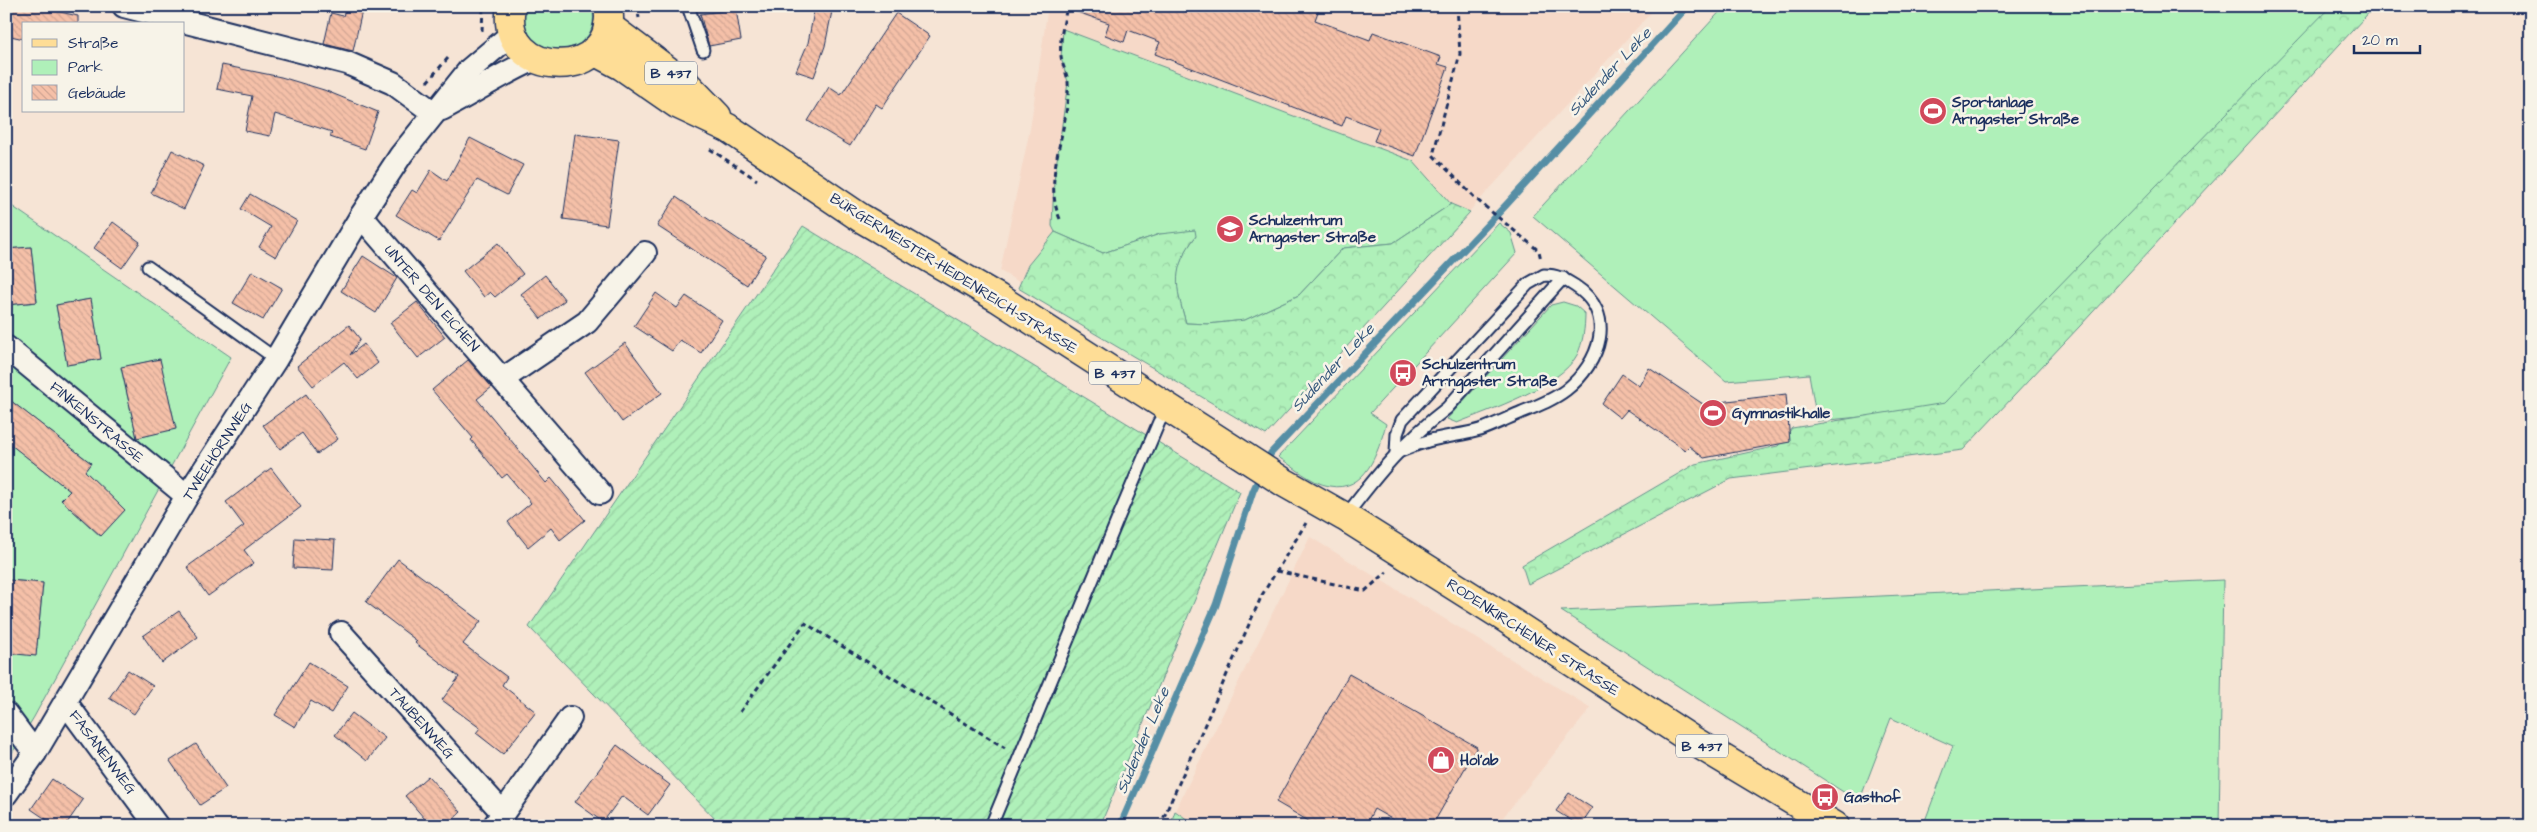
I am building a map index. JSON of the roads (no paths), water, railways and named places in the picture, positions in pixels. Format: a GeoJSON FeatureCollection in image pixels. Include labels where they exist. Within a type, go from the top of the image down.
{"type":"FeatureCollection","features":[{"type":"Feature","properties":{"kind":"main road"},"geometry":{"type":"LineString","coordinates":[[511,6],[510,18],[513,33],[520,45],[535,59],[552,65],[570,64],[594,52]]}},
{"type":"Feature","properties":{"kind":"main road","name":"BÜRGERMEISTER-HEIDENREICH-STRASSE"},"geometry":{"type":"LineString","coordinates":[[728,128],[688,86],[608,16],[603,40],[594,52],[622,66],[677,104],[728,128],[862,218],[998,298],[1231,448]]}},
{"type":"Feature","properties":{"kind":"main road","name":"RODENKIRCHENER STRASSE"},"geometry":{"type":"LineString","coordinates":[[1231,448],[1502,616],[1692,740],[1835,826]]}},
{"type":"Feature","properties":{"kind":"street"},"geometry":{"type":"LineString","coordinates":[[124,6],[347,62],[393,83],[434,113]]}},
{"type":"Feature","properties":{"kind":"street","name":"TWEEHÖRNWEG"},"geometry":{"type":"LineString","coordinates":[[6,794],[35,753],[66,703],[187,496],[276,359],[361,216],[401,155],[469,70],[513,33]]}},
{"type":"Feature","properties":{"kind":"street","name":"TWEEHÖRNWEG"},"geometry":{"type":"LineString","coordinates":[[434,113],[481,89],[502,74],[535,59]]}},
{"type":"Feature","properties":{"kind":"street","name":"UNTER DEN EICHEN"},"geometry":{"type":"LineString","coordinates":[[361,216],[600,494]]}},
{"type":"Feature","properties":{"kind":"street"},"geometry":{"type":"LineString","coordinates":[[503,379],[587,322],[646,253]]}},
{"type":"Feature","properties":{"kind":"street","name":"FINKENSTRASSE"},"geometry":{"type":"LineString","coordinates":[[6,347],[187,496]]}},
{"type":"Feature","properties":{"kind":"street","name":"TAUBENWEG"},"geometry":{"type":"LineString","coordinates":[[341,633],[499,819],[570,718]]}},
{"type":"Feature","properties":{"kind":"street","name":"FASANENWEG"},"geometry":{"type":"LineString","coordinates":[[66,703],[157,826]]}},
{"type":"Feature","properties":{"kind":"street"},"geometry":{"type":"LineString","coordinates":[[6,714],[35,753]]}},
{"type":"Feature","properties":{"kind":"lane"},"geometry":{"type":"LineString","coordinates":[[688,6],[703,50]]}},
{"type":"Feature","properties":{"kind":"lane"},"geometry":{"type":"LineString","coordinates":[[148,267],[276,359]]}},
{"type":"Feature","properties":{"kind":"lane"},"geometry":{"type":"LineString","coordinates":[[1544,275],[1554,275],[1563,278],[1585,292],[1594,302],[1601,326],[1598,350],[1584,374],[1565,391],[1542,404],[1480,430],[1428,441],[1396,453],[1397,434],[1402,420],[1528,284],[1544,275]]}},
{"type":"Feature","properties":{"kind":"lane"},"geometry":{"type":"LineString","coordinates":[[1345,517],[1396,453],[1446,408],[1563,278]]}},
{"type":"Feature","properties":{"kind":"lane"},"geometry":{"type":"LineString","coordinates":[[990,826],[1159,422],[1168,407]]}},
{"type":"Feature","properties":{"kind":"waterway","name":"Südender Leke"},"geometry":{"type":"LineString","coordinates":[[1265,464],[1271,453],[1507,204],[1688,6]]}},
{"type":"Feature","properties":{"kind":"waterway","name":"Südender Leke"},"geometry":{"type":"LineString","coordinates":[[1120,826],[1216,605],[1253,491],[1261,474]]}},
{"type":"Feature","properties":{"kind":"place","name":"Sportanlage Arngaster Straße"},"geometry":{"type":"Point","coordinates":[1933,111]}},
{"type":"Feature","properties":{"kind":"place","name":"Schulzentrum Arngaster Straße"},"geometry":{"type":"Point","coordinates":[1230,229]}},
{"type":"Feature","properties":{"kind":"place","name":"Schulzentrum Arrngaster Straße"},"geometry":{"type":"Point","coordinates":[1403,373]}},
{"type":"Feature","properties":{"kind":"place","name":"Gymnastikhalle"},"geometry":{"type":"Point","coordinates":[1713,413]}},
{"type":"Feature","properties":{"kind":"place","name":"Hol'ab"},"geometry":{"type":"Point","coordinates":[1441,760]}},
{"type":"Feature","properties":{"kind":"place","name":"Gasthof"},"geometry":{"type":"Point","coordinates":[1825,797]}}]}
